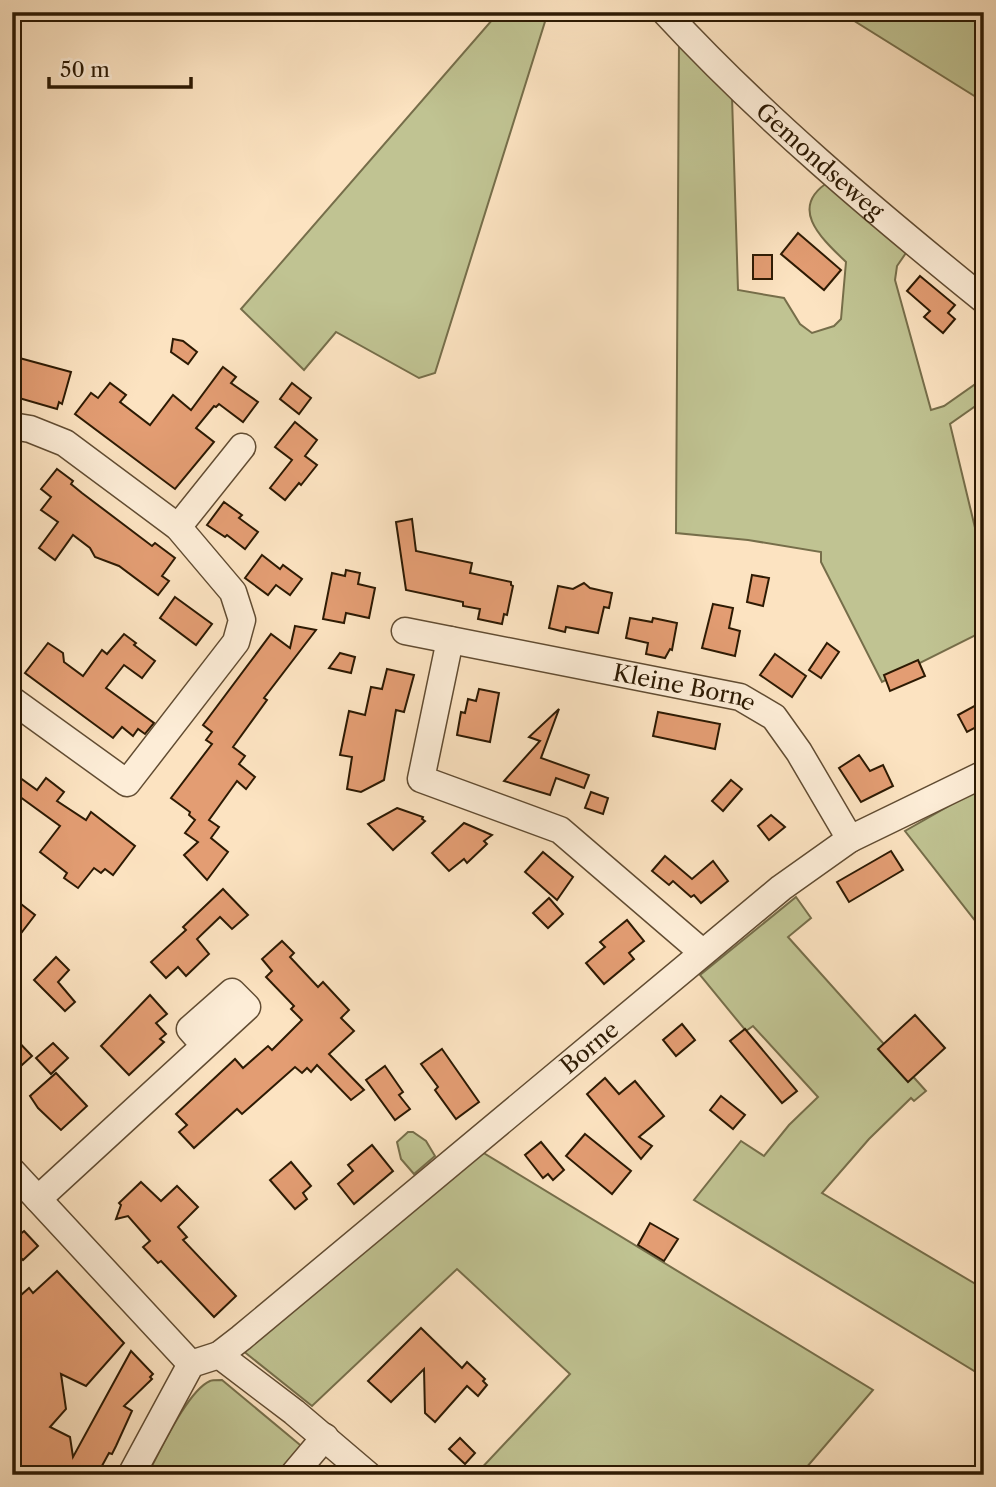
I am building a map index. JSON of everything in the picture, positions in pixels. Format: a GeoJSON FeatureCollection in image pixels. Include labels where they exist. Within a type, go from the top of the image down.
{"type":"FeatureCollection","features":[{"type":"Feature","properties":{"kind":"street","name":"Gemondseweg"},"geometry":{"type":"LineString","coordinates":[[665,12],[706,56],[780,126],[984,300]]}},
{"type":"Feature","properties":{"kind":"street"},"geometry":{"type":"LineString","coordinates":[[12,426],[30,429],[65,443],[178,527],[233,592],[242,620],[236,642],[127,783],[12,700]]}},
{"type":"Feature","properties":{"kind":"street"},"geometry":{"type":"LineString","coordinates":[[178,527],[242,447]]}},
{"type":"Feature","properties":{"kind":"street","name":"Kleine Borne"},"geometry":{"type":"LineString","coordinates":[[405,631],[740,697],[774,717],[799,752],[850,839]]}},
{"type":"Feature","properties":{"kind":"street"},"geometry":{"type":"LineString","coordinates":[[450,640],[421,779],[559,830],[702,953]]}},
{"type":"Feature","properties":{"kind":"street","name":"Borne"},"geometry":{"type":"LineString","coordinates":[[219,1355],[780,888],[850,839],[984,774]]}},
{"type":"Feature","properties":{"kind":"street"},"geometry":{"type":"LineString","coordinates":[[38,1199],[204,1045]]}},
{"type":"Feature","properties":{"kind":"street"},"geometry":{"type":"LineString","coordinates":[[12,1171],[191,1363]]}},
{"type":"Feature","properties":{"kind":"street"},"geometry":{"type":"LineString","coordinates":[[131,1475],[191,1363],[219,1355],[325,1437],[368,1475]]}},
{"type":"Feature","properties":{"kind":"street"},"geometry":{"type":"LineString","coordinates":[[293,1475],[325,1437]]}},
{"type":"Feature","properties":{"kind":"green space"},"geometry":{"type":"Polygon","coordinates":[[[499,12],[548,12],[435,373],[419,378],[336,332],[304,370],[241,309],[499,12]]]}},
{"type":"Feature","properties":{"kind":"green space"},"geometry":{"type":"Polygon","coordinates":[[[840,12],[984,12],[984,102],[840,12]]]}},
{"type":"Feature","properties":{"kind":"green space"},"geometry":{"type":"Polygon","coordinates":[[[679,42],[732,97],[738,290],[784,298],[800,324],[812,333],[834,326],[841,319],[846,262],[819,233],[812,222],[810,212],[811,201],[817,191],[830,181],[908,250],[897,266],[895,280],[931,410],[944,406],[984,378],[984,400],[950,424],[984,565],[984,631],[882,682],[821,562],[821,552],[748,540],[676,533],[679,42]]]}},
{"type":"Feature","properties":{"kind":"green space"},"geometry":{"type":"Polygon","coordinates":[[[984,786],[984,932],[905,831],[984,786]]]}},
{"type":"Feature","properties":{"kind":"green space"},"geometry":{"type":"Polygon","coordinates":[[[796,897],[811,918],[788,937],[926,1091],[914,1101],[911,1098],[869,1139],[822,1193],[984,1289],[984,1377],[694,1200],[741,1141],[764,1156],[789,1125],[818,1097],[753,1026],[746,1031],[700,975],[796,897]]]}},
{"type":"Feature","properties":{"kind":"green space"},"geometry":{"type":"Polygon","coordinates":[[[408,1132],[413,1132],[426,1141],[435,1156],[414,1174],[401,1159],[397,1142],[408,1132]]]}},
{"type":"Feature","properties":{"kind":"green space"},"geometry":{"type":"Polygon","coordinates":[[[482,1152],[873,1390],[800,1475],[475,1475],[570,1374],[457,1269],[312,1406],[242,1350],[482,1152]]]}},
{"type":"Feature","properties":{"kind":"green space"},"geometry":{"type":"Polygon","coordinates":[[[222,1380],[305,1449],[282,1475],[147,1475],[192,1397],[210,1381],[222,1380]]]}},
{"type":"Feature","properties":{"kind":"building"},"geometry":{"type":"Polygon","coordinates":[[[798,233],[841,270],[824,290],[781,254],[798,233]]]}},
{"type":"Feature","properties":{"kind":"building"},"geometry":{"type":"Polygon","coordinates":[[[753,255],[772,255],[772,279],[753,279],[753,255]]]}},
{"type":"Feature","properties":{"kind":"building"},"geometry":{"type":"Polygon","coordinates":[[[920,276],[955,305],[948,313],[955,319],[943,333],[924,317],[930,311],[907,291],[920,276]]]}},
{"type":"Feature","properties":{"kind":"building"},"geometry":{"type":"Polygon","coordinates":[[[173,339],[183,341],[197,352],[188,364],[171,352],[173,339]]]}},
{"type":"Feature","properties":{"kind":"building"},"geometry":{"type":"Polygon","coordinates":[[[12,356],[71,372],[62,404],[59,402],[57,409],[12,396],[12,356]]]}},
{"type":"Feature","properties":{"kind":"building"},"geometry":{"type":"Polygon","coordinates":[[[223,367],[236,377],[231,383],[258,402],[243,422],[219,404],[214,406],[196,428],[214,442],[175,489],[75,414],[91,393],[98,398],[110,383],[126,395],[120,402],[150,425],[173,395],[191,410],[223,367]]]}},
{"type":"Feature","properties":{"kind":"building"},"geometry":{"type":"Polygon","coordinates":[[[292,383],[311,398],[299,414],[280,399],[292,383]]]}},
{"type":"Feature","properties":{"kind":"building"},"geometry":{"type":"Polygon","coordinates":[[[295,422],[317,440],[305,456],[317,465],[285,500],[270,488],[292,460],[275,447],[295,422]]]}},
{"type":"Feature","properties":{"kind":"building"},"geometry":{"type":"Polygon","coordinates":[[[57,469],[73,481],[71,484],[82,493],[152,546],[155,543],[175,558],[162,576],[169,581],[158,595],[119,566],[95,557],[90,548],[73,535],[55,560],[39,548],[58,522],[41,510],[51,497],[41,489],[57,469]]]}},
{"type":"Feature","properties":{"kind":"building"},"geometry":{"type":"Polygon","coordinates":[[[224,502],[242,515],[239,518],[258,532],[245,549],[227,535],[225,537],[207,525],[224,502]]]}},
{"type":"Feature","properties":{"kind":"building"},"geometry":{"type":"Polygon","coordinates":[[[412,519],[416,551],[472,563],[470,573],[511,582],[513,586],[507,615],[504,614],[502,624],[478,619],[480,609],[463,606],[463,602],[406,590],[396,522],[412,519]]]}},
{"type":"Feature","properties":{"kind":"building"},"geometry":{"type":"Polygon","coordinates":[[[262,555],[280,569],[283,565],[302,579],[290,595],[276,585],[268,595],[245,578],[262,555]]]}},
{"type":"Feature","properties":{"kind":"building"},"geometry":{"type":"Polygon","coordinates":[[[346,570],[360,573],[358,584],[375,588],[369,618],[346,613],[344,623],[323,619],[332,573],[345,576],[346,570]]]}},
{"type":"Feature","properties":{"kind":"building"},"geometry":{"type":"Polygon","coordinates":[[[752,575],[769,578],[763,606],[747,602],[752,575]]]}},
{"type":"Feature","properties":{"kind":"building"},"geometry":{"type":"Polygon","coordinates":[[[584,583],[590,588],[612,593],[609,608],[604,607],[598,633],[566,627],[565,632],[549,628],[558,586],[573,589],[584,583]]]}},
{"type":"Feature","properties":{"kind":"building"},"geometry":{"type":"Polygon","coordinates":[[[175,597],[212,624],[196,645],[160,618],[175,597]]]}},
{"type":"Feature","properties":{"kind":"building"},"geometry":{"type":"Polygon","coordinates":[[[713,604],[733,608],[729,628],[740,631],[735,656],[702,648],[713,604]]]}},
{"type":"Feature","properties":{"kind":"building"},"geometry":{"type":"Polygon","coordinates":[[[630,618],[652,622],[653,618],[677,623],[672,650],[670,649],[665,658],[646,654],[648,643],[626,638],[630,618]]]}},
{"type":"Feature","properties":{"kind":"building"},"geometry":{"type":"Polygon","coordinates":[[[295,626],[316,630],[264,698],[267,700],[233,747],[245,756],[239,764],[255,777],[246,789],[237,781],[209,820],[219,827],[211,838],[228,852],[207,880],[184,855],[198,842],[185,833],[195,820],[189,815],[190,812],[171,798],[212,744],[206,740],[212,732],[203,725],[271,634],[290,648],[295,626]]]}},
{"type":"Feature","properties":{"kind":"building"},"geometry":{"type":"Polygon","coordinates":[[[124,634],[155,661],[142,678],[124,665],[106,688],[154,723],[145,734],[138,729],[133,736],[122,727],[113,738],[25,673],[48,643],[63,653],[64,662],[83,676],[102,650],[107,654],[124,634]]]}},
{"type":"Feature","properties":{"kind":"building"},"geometry":{"type":"Polygon","coordinates":[[[827,643],[839,652],[821,678],[809,670],[827,643]]]}},
{"type":"Feature","properties":{"kind":"building"},"geometry":{"type":"Polygon","coordinates":[[[340,653],[355,657],[351,673],[329,668],[340,653]]]}},
{"type":"Feature","properties":{"kind":"building"},"geometry":{"type":"Polygon","coordinates":[[[775,654],[806,676],[792,697],[760,675],[775,654]]]}},
{"type":"Feature","properties":{"kind":"building"},"geometry":{"type":"Polygon","coordinates":[[[918,660],[925,676],[890,691],[884,675],[918,660]]]}},
{"type":"Feature","properties":{"kind":"building"},"geometry":{"type":"Polygon","coordinates":[[[387,669],[414,675],[404,712],[396,710],[384,780],[361,792],[347,789],[352,757],[340,755],[349,711],[365,715],[371,687],[382,689],[387,669]]]}},
{"type":"Feature","properties":{"kind":"building"},"geometry":{"type":"Polygon","coordinates":[[[479,689],[499,693],[490,742],[457,735],[461,712],[465,713],[468,699],[476,701],[479,689]]]}},
{"type":"Feature","properties":{"kind":"building"},"geometry":{"type":"Polygon","coordinates":[[[978,704],[984,714],[984,723],[967,732],[958,715],[978,704]]]}},
{"type":"Feature","properties":{"kind":"building"},"geometry":{"type":"Polygon","coordinates":[[[559,709],[541,758],[589,775],[584,788],[556,778],[550,795],[504,781],[540,741],[529,737],[559,709]]]}},
{"type":"Feature","properties":{"kind":"building"},"geometry":{"type":"Polygon","coordinates":[[[658,712],[720,724],[715,749],[653,736],[658,712]]]}},
{"type":"Feature","properties":{"kind":"building"},"geometry":{"type":"Polygon","coordinates":[[[859,755],[870,771],[883,765],[893,786],[861,802],[839,768],[859,755]]]}},
{"type":"Feature","properties":{"kind":"building"},"geometry":{"type":"Polygon","coordinates":[[[12,772],[37,790],[46,778],[64,792],[57,801],[86,820],[91,812],[135,846],[113,875],[105,869],[101,873],[94,868],[78,888],[64,878],[67,873],[40,852],[60,826],[12,791],[12,772]]]}},
{"type":"Feature","properties":{"kind":"building"},"geometry":{"type":"Polygon","coordinates":[[[731,780],[742,789],[723,811],[712,801],[731,780]]]}},
{"type":"Feature","properties":{"kind":"building"},"geometry":{"type":"Polygon","coordinates":[[[591,792],[608,798],[603,814],[585,808],[591,792]]]}},
{"type":"Feature","properties":{"kind":"building"},"geometry":{"type":"Polygon","coordinates":[[[397,808],[423,817],[425,821],[393,850],[368,824],[397,808]]]}},
{"type":"Feature","properties":{"kind":"building"},"geometry":{"type":"Polygon","coordinates":[[[771,815],[785,827],[769,840],[758,826],[771,815]]]}},
{"type":"Feature","properties":{"kind":"building"},"geometry":{"type":"Polygon","coordinates":[[[464,823],[492,835],[484,841],[487,844],[467,863],[464,859],[449,871],[432,853],[464,823]]]}},
{"type":"Feature","properties":{"kind":"building"},"geometry":{"type":"Polygon","coordinates":[[[891,851],[903,870],[849,902],[837,882],[891,851]]]}},
{"type":"Feature","properties":{"kind":"building"},"geometry":{"type":"Polygon","coordinates":[[[543,852],[573,877],[557,900],[525,872],[543,852]]]}},
{"type":"Feature","properties":{"kind":"building"},"geometry":{"type":"Polygon","coordinates":[[[665,856],[692,879],[713,861],[728,881],[701,903],[673,881],[669,885],[652,871],[665,856]]]}},
{"type":"Feature","properties":{"kind":"building"},"geometry":{"type":"Polygon","coordinates":[[[223,889],[248,915],[232,929],[220,917],[197,939],[209,954],[186,976],[178,967],[166,978],[151,962],[186,930],[183,927],[223,889]]]}},
{"type":"Feature","properties":{"kind":"building"},"geometry":{"type":"Polygon","coordinates":[[[12,897],[35,915],[12,945],[12,897]]]}},
{"type":"Feature","properties":{"kind":"building"},"geometry":{"type":"Polygon","coordinates":[[[549,898],[563,914],[548,928],[533,913],[549,898]]]}},
{"type":"Feature","properties":{"kind":"building"},"geometry":{"type":"Polygon","coordinates":[[[627,920],[644,941],[629,953],[634,959],[604,984],[586,963],[605,947],[600,942],[627,920]]]}},
{"type":"Feature","properties":{"kind":"building"},"geometry":{"type":"Polygon","coordinates":[[[282,941],[294,953],[290,957],[318,987],[323,982],[349,1010],[341,1018],[354,1031],[329,1054],[364,1090],[351,1100],[317,1065],[311,1072],[307,1068],[302,1073],[295,1067],[242,1114],[237,1109],[194,1148],[179,1132],[187,1125],[176,1114],[235,1059],[243,1068],[268,1046],[272,1050],[302,1020],[291,1009],[294,1006],[266,977],[272,971],[262,959],[282,941]]]}},
{"type":"Feature","properties":{"kind":"building"},"geometry":{"type":"Polygon","coordinates":[[[56,957],[69,970],[58,982],[75,1002],[65,1011],[34,980],[56,957]]]}},
{"type":"Feature","properties":{"kind":"building"},"geometry":{"type":"Polygon","coordinates":[[[150,995],[167,1014],[156,1023],[166,1034],[160,1039],[164,1042],[129,1075],[101,1046],[150,995]]]}},
{"type":"Feature","properties":{"kind":"building"},"geometry":{"type":"Polygon","coordinates":[[[915,1015],[945,1048],[908,1082],[878,1049],[915,1015]]]}},
{"type":"Feature","properties":{"kind":"building"},"geometry":{"type":"Polygon","coordinates":[[[682,1024],[695,1040],[676,1056],[663,1040],[682,1024]]]}},
{"type":"Feature","properties":{"kind":"building"},"geometry":{"type":"Polygon","coordinates":[[[745,1029],[797,1091],[782,1103],[730,1041],[745,1029]]]}},
{"type":"Feature","properties":{"kind":"building"},"geometry":{"type":"Polygon","coordinates":[[[12,1035],[32,1056],[12,1074],[12,1035]]]}},
{"type":"Feature","properties":{"kind":"building"},"geometry":{"type":"Polygon","coordinates":[[[53,1043],[68,1058],[51,1074],[36,1058],[53,1043]]]}},
{"type":"Feature","properties":{"kind":"building"},"geometry":{"type":"Polygon","coordinates":[[[442,1049],[479,1102],[456,1119],[435,1090],[438,1087],[421,1064],[442,1049]]]}},
{"type":"Feature","properties":{"kind":"building"},"geometry":{"type":"Polygon","coordinates":[[[385,1066],[403,1092],[399,1095],[410,1109],[395,1120],[366,1080],[385,1066]]]}},
{"type":"Feature","properties":{"kind":"building"},"geometry":{"type":"Polygon","coordinates":[[[56,1073],[87,1106],[61,1130],[38,1108],[30,1096],[56,1073]]]}},
{"type":"Feature","properties":{"kind":"building"},"geometry":{"type":"Polygon","coordinates":[[[605,1078],[619,1094],[635,1081],[664,1116],[639,1137],[652,1146],[641,1159],[587,1094],[605,1078]]]}},
{"type":"Feature","properties":{"kind":"building"},"geometry":{"type":"Polygon","coordinates":[[[721,1096],[745,1115],[733,1129],[710,1110],[721,1096]]]}},
{"type":"Feature","properties":{"kind":"building"},"geometry":{"type":"Polygon","coordinates":[[[585,1134],[631,1171],[612,1194],[566,1156],[585,1134]]]}},
{"type":"Feature","properties":{"kind":"building"},"geometry":{"type":"Polygon","coordinates":[[[541,1142],[564,1170],[553,1180],[548,1174],[543,1178],[525,1155],[541,1142]]]}},
{"type":"Feature","properties":{"kind":"building"},"geometry":{"type":"Polygon","coordinates":[[[372,1145],[393,1171],[354,1204],[338,1184],[353,1171],[348,1165],[372,1145]]]}},
{"type":"Feature","properties":{"kind":"building"},"geometry":{"type":"Polygon","coordinates":[[[291,1162],[311,1186],[303,1193],[307,1199],[295,1209],[270,1180],[291,1162]]]}},
{"type":"Feature","properties":{"kind":"building"},"geometry":{"type":"Polygon","coordinates":[[[141,1182],[161,1201],[177,1186],[198,1207],[178,1227],[187,1237],[183,1240],[236,1296],[214,1317],[161,1261],[158,1263],[143,1247],[150,1241],[128,1216],[116,1219],[121,1205],[119,1203],[141,1182]]]}},
{"type":"Feature","properties":{"kind":"building"},"geometry":{"type":"Polygon","coordinates":[[[650,1223],[678,1239],[664,1261],[638,1245],[650,1223]]]}},
{"type":"Feature","properties":{"kind":"building"},"geometry":{"type":"Polygon","coordinates":[[[24,1231],[38,1246],[23,1260],[12,1249],[12,1241],[24,1231]]]}},
{"type":"Feature","properties":{"kind":"building"},"geometry":{"type":"Polygon","coordinates":[[[57,1271],[124,1343],[86,1386],[61,1374],[66,1409],[50,1427],[70,1437],[73,1457],[131,1351],[153,1374],[150,1377],[152,1379],[124,1406],[132,1411],[112,1454],[109,1453],[97,1475],[35,1475],[12,1462],[12,1408],[17,1400],[12,1397],[12,1303],[29,1288],[33,1293],[57,1271]]]}},
{"type":"Feature","properties":{"kind":"building"},"geometry":{"type":"Polygon","coordinates":[[[421,1328],[462,1368],[467,1362],[485,1379],[483,1381],[487,1385],[478,1396],[467,1386],[435,1422],[425,1413],[424,1369],[391,1402],[368,1381],[421,1328]]]}},
{"type":"Feature","properties":{"kind":"building"},"geometry":{"type":"Polygon","coordinates":[[[460,1438],[475,1453],[465,1464],[449,1449],[460,1438]]]}}]}
